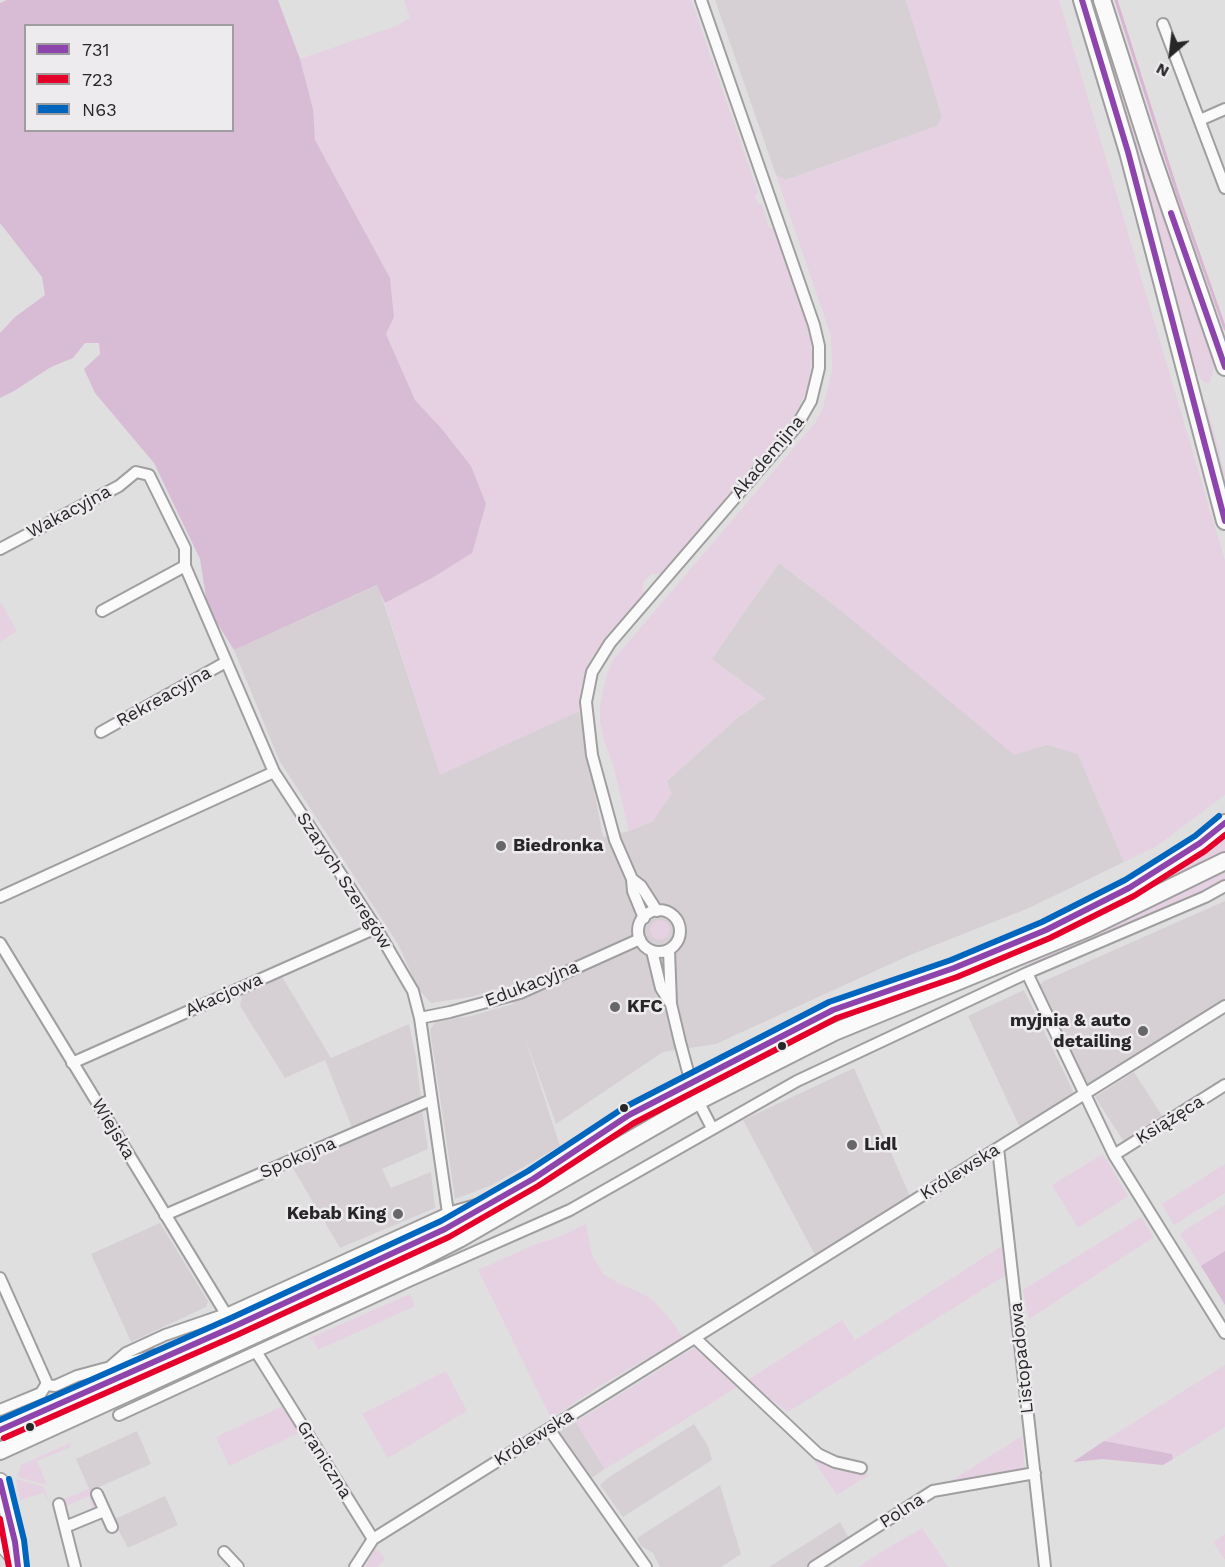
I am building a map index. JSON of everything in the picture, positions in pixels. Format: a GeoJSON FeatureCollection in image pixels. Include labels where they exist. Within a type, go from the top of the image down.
{"type":"FeatureCollection","features":[{"type":"Feature","properties":{"kind":"main road"},"geometry":{"type":"LineString","coordinates":[[1082,0],[1128,152],[1225,521]]}},
{"type":"Feature","properties":{"kind":"main road"},"geometry":{"type":"LineString","coordinates":[[1102,0],[1151,153],[1225,367]]}},
{"type":"Feature","properties":{"kind":"main road"},"geometry":{"type":"LineString","coordinates":[[0,1430],[445,1230],[500,1199],[629,1115],[833,1010],[954,968],[1046,930],[1129,888],[1200,843],[1225,823]]}},
{"type":"Feature","properties":{"kind":"main road"},"geometry":{"type":"LineString","coordinates":[[0,1451],[235,1326],[459,1239],[698,1101],[834,1032],[1088,928],[1225,861]]}},
{"type":"Feature","properties":{"kind":"street","name":"Akademijna"},"geometry":{"type":"LineString","coordinates":[[644,918],[633,891],[632,879],[615,840],[592,755],[586,719],[586,702],[592,672],[610,643],[796,427],[811,402],[819,368],[819,346],[814,325],[701,0]]}},
{"type":"Feature","properties":{"kind":"street"},"geometry":{"type":"LineString","coordinates":[[1163,24],[1225,188]]}},
{"type":"Feature","properties":{"kind":"street"},"geometry":{"type":"LineString","coordinates":[[1200,120],[1225,109]]}},
{"type":"Feature","properties":{"kind":"street","name":"Wakacyjna"},"geometry":{"type":"LineString","coordinates":[[0,549],[118,486],[136,472]]}},
{"type":"Feature","properties":{"kind":"street","name":"Szarych Szeregów"},"geometry":{"type":"LineString","coordinates":[[136,472],[149,475],[185,548],[184,566],[274,772],[413,991],[420,1018],[448,1213]]}},
{"type":"Feature","properties":{"kind":"street"},"geometry":{"type":"LineString","coordinates":[[102,611],[184,566]]}},
{"type":"Feature","properties":{"kind":"street","name":"Rekreacyjna"},"geometry":{"type":"LineString","coordinates":[[102,732],[226,662]]}},
{"type":"Feature","properties":{"kind":"street"},"geometry":{"type":"LineString","coordinates":[[0,897],[274,772]]}},
{"type":"Feature","properties":{"kind":"street","name":"Akademijna"},"geometry":{"type":"LineString","coordinates":[[632,879],[641,886],[657,910]]}},
{"type":"Feature","properties":{"kind":"street"},"geometry":{"type":"LineString","coordinates":[[119,1415],[409,1281],[570,1210],[712,1128],[818,1071],[1027,973],[1194,902],[1225,886]]}},
{"type":"Feature","properties":{"kind":"street"},"geometry":{"type":"LineString","coordinates":[[657,910],[672,915],[680,927],[677,942],[669,950],[659,952],[652,951],[645,946],[640,939],[639,930],[644,918],[657,910]]}},
{"type":"Feature","properties":{"kind":"street","name":"Akacjowa"},"geometry":{"type":"LineString","coordinates":[[72,1063],[375,928]]}},
{"type":"Feature","properties":{"kind":"street","name":"Edukacyjna"},"geometry":{"type":"LineString","coordinates":[[420,1018],[520,993],[640,939]]}},
{"type":"Feature","properties":{"kind":"street","name":"Wiejska"},"geometry":{"type":"LineString","coordinates":[[0,944],[235,1326]]}},
{"type":"Feature","properties":{"kind":"street"},"geometry":{"type":"LineString","coordinates":[[669,950],[671,1004],[691,1083],[712,1128]]}},
{"type":"Feature","properties":{"kind":"street"},"geometry":{"type":"LineString","coordinates":[[652,951],[661,988],[671,1004]]}},
{"type":"Feature","properties":{"kind":"street"},"geometry":{"type":"LineString","coordinates":[[1027,973],[1114,1155],[1225,1333]]}},
{"type":"Feature","properties":{"kind":"street","name":"Królewska"},"geometry":{"type":"LineString","coordinates":[[373,1539],[1225,1006]]}},
{"type":"Feature","properties":{"kind":"street","name":"Książęca"},"geometry":{"type":"LineString","coordinates":[[1114,1155],[1225,1085]]}},
{"type":"Feature","properties":{"kind":"street","name":"Spokojna"},"geometry":{"type":"LineString","coordinates":[[165,1215],[431,1100]]}},
{"type":"Feature","properties":{"kind":"street","name":"Listopadowa"},"geometry":{"type":"LineString","coordinates":[[998,1148],[1045,1567]]}},
{"type":"Feature","properties":{"kind":"street"},"geometry":{"type":"LineString","coordinates":[[111,1366],[126,1353],[165,1335],[235,1326],[448,1213],[500,1199]]}},
{"type":"Feature","properties":{"kind":"street"},"geometry":{"type":"LineString","coordinates":[[0,1278],[46,1385]]}},
{"type":"Feature","properties":{"kind":"street"},"geometry":{"type":"LineString","coordinates":[[695,1338],[819,1454],[835,1462],[861,1467]]}},
{"type":"Feature","properties":{"kind":"street","name":"Graniczna"},"geometry":{"type":"LineString","coordinates":[[257,1353],[373,1539]]}},
{"type":"Feature","properties":{"kind":"street"},"geometry":{"type":"LineString","coordinates":[[46,1385],[55,1386],[77,1376],[148,1356],[173,1354]]}},
{"type":"Feature","properties":{"kind":"street"},"geometry":{"type":"LineString","coordinates":[[0,1410],[41,1393],[46,1385]]}},
{"type":"Feature","properties":{"kind":"street"},"geometry":{"type":"LineString","coordinates":[[549,1429],[646,1567]]}},
{"type":"Feature","properties":{"kind":"street","name":"Polna"},"geometry":{"type":"LineString","coordinates":[[814,1567],[933,1491],[1035,1473]]}},
{"type":"Feature","properties":{"kind":"street"},"geometry":{"type":"LineString","coordinates":[[0,1481],[15,1542],[17,1563]]}},
{"type":"Feature","properties":{"kind":"street"},"geometry":{"type":"LineString","coordinates":[[97,1494],[112,1527]]}},
{"type":"Feature","properties":{"kind":"street"},"geometry":{"type":"LineString","coordinates":[[59,1504],[75,1567]]}},
{"type":"Feature","properties":{"kind":"street"},"geometry":{"type":"LineString","coordinates":[[65,1527],[104,1511]]}},
{"type":"Feature","properties":{"kind":"street"},"geometry":{"type":"LineString","coordinates":[[355,1567],[373,1539]]}},
{"type":"Feature","properties":{"kind":"street"},"geometry":{"type":"LineString","coordinates":[[0,1542],[17,1563]]}},
{"type":"Feature","properties":{"kind":"street"},"geometry":{"type":"LineString","coordinates":[[224,1552],[238,1567]]}},
{"type":"Feature","properties":{"kind":"shaded area"},"geometry":{"type":"Polygon","coordinates":[[[7,0],[278,0],[300,59],[313,109],[315,140],[390,278],[394,317],[386,334],[415,400],[471,466],[486,504],[472,553],[385,603],[377,585],[234,650],[208,609],[200,559],[154,463],[95,393],[84,369],[100,354],[99,343],[85,343],[73,358],[51,367],[0,398],[0,333],[15,317],[45,295],[42,277],[0,223],[0,3],[7,0]]]}},
{"type":"Feature","properties":{"kind":"shaded area"},"geometry":{"type":"Polygon","coordinates":[[[404,0],[691,0],[758,192],[755,196],[758,204],[762,204],[769,228],[774,228],[802,308],[812,355],[808,388],[793,419],[661,574],[651,574],[643,583],[644,594],[589,662],[580,688],[579,711],[440,775],[385,603],[472,553],[471,466],[415,400],[386,334],[394,317],[390,278],[315,140],[313,109],[300,59],[396,26],[410,18],[404,0]]]}},
{"type":"Feature","properties":{"kind":"shaded area"},"geometry":{"type":"Polygon","coordinates":[[[715,0],[906,0],[942,116],[937,126],[786,180],[776,175],[715,0]]]}},
{"type":"Feature","properties":{"kind":"shaded area"},"geometry":{"type":"Polygon","coordinates":[[[906,0],[1059,0],[1225,561],[1225,795],[1157,846],[1124,862],[1078,754],[1047,745],[1014,755],[839,609],[779,563],[712,659],[765,698],[735,720],[667,781],[672,794],[653,821],[629,831],[614,768],[604,740],[600,708],[606,677],[613,660],[815,423],[823,408],[832,371],[831,336],[776,175],[787,180],[937,126],[942,116],[906,0]]]}},
{"type":"Feature","properties":{"kind":"shaded area"},"geometry":{"type":"Polygon","coordinates":[[[1085,0],[1094,0],[1128,111],[1213,357],[1214,368],[1210,382],[1205,383],[1191,368],[1085,0]]]}},
{"type":"Feature","properties":{"kind":"shaded area"},"geometry":{"type":"Polygon","coordinates":[[[1201,396],[1207,406],[1225,473],[1225,496],[1198,398],[1201,396]]]}},
{"type":"Feature","properties":{"kind":"shaded area"},"geometry":{"type":"Polygon","coordinates":[[[779,563],[839,609],[1047,744],[1078,754],[1124,862],[1029,908],[910,955],[716,1044],[663,1052],[556,1124],[524,1035],[560,1146],[492,1185],[455,1199],[430,1030],[436,1021],[471,1016],[513,1004],[508,986],[470,997],[431,1003],[419,990],[398,944],[279,760],[234,650],[378,585],[440,774],[579,711],[603,837],[629,831],[653,821],[667,781],[735,720],[765,698],[711,659],[779,563]]]}},
{"type":"Feature","properties":{"kind":"shaded area"},"geometry":{"type":"Polygon","coordinates":[[[0,601],[17,631],[0,642],[0,601]]]}},
{"type":"Feature","properties":{"kind":"shaded area"},"geometry":{"type":"Polygon","coordinates":[[[1225,832],[1225,851],[1078,925],[731,1074],[849,1013],[1078,923],[1134,894],[1225,832]]]}},
{"type":"Feature","properties":{"kind":"shaded area"},"geometry":{"type":"Polygon","coordinates":[[[1225,872],[1225,882],[1034,968],[1030,960],[1184,892],[1225,872]]]}},
{"type":"Feature","properties":{"kind":"shaded area"},"geometry":{"type":"Polygon","coordinates":[[[1225,901],[1225,999],[1088,1085],[1083,1081],[1038,986],[1044,981],[1225,901]]]}},
{"type":"Feature","properties":{"kind":"shaded area"},"geometry":{"type":"Polygon","coordinates":[[[660,920],[667,923],[670,930],[667,937],[660,940],[653,937],[650,930],[653,923],[660,920]]]}},
{"type":"Feature","properties":{"kind":"shaded area"},"geometry":{"type":"Polygon","coordinates":[[[281,975],[331,1058],[409,1024],[421,1098],[352,1128],[325,1060],[285,1078],[240,1006],[243,991],[281,975]]]}},
{"type":"Feature","properties":{"kind":"shaded area"},"geometry":{"type":"Polygon","coordinates":[[[1024,990],[1073,1091],[1071,1096],[1020,1128],[968,1016],[1024,990]]]}},
{"type":"Feature","properties":{"kind":"shaded area"},"geometry":{"type":"Polygon","coordinates":[[[854,1068],[910,1196],[815,1255],[743,1120],[854,1068]]]}},
{"type":"Feature","properties":{"kind":"shaded area"},"geometry":{"type":"Polygon","coordinates":[[[1134,1072],[1163,1117],[1124,1142],[1095,1097],[1134,1072]]]}},
{"type":"Feature","properties":{"kind":"shaded area"},"geometry":{"type":"Polygon","coordinates":[[[422,1109],[428,1149],[382,1169],[391,1188],[431,1172],[435,1208],[340,1248],[291,1165],[422,1109]]]}},
{"type":"Feature","properties":{"kind":"shaded area"},"geometry":{"type":"Polygon","coordinates":[[[1103,1154],[1128,1196],[1078,1228],[1052,1185],[1103,1154]]]}},
{"type":"Feature","properties":{"kind":"shaded area"},"geometry":{"type":"Polygon","coordinates":[[[1225,1164],[1225,1193],[1174,1225],[1162,1204],[1225,1164]]]}},
{"type":"Feature","properties":{"kind":"shaded area"},"geometry":{"type":"Polygon","coordinates":[[[1225,1205],[1225,1251],[1201,1266],[1181,1236],[1182,1232],[1225,1205]]]}},
{"type":"Feature","properties":{"kind":"shaded area"},"geometry":{"type":"Polygon","coordinates":[[[1141,1217],[1154,1237],[1029,1319],[1023,1290],[1141,1217]]]}},
{"type":"Feature","properties":{"kind":"shaded area"},"geometry":{"type":"Polygon","coordinates":[[[160,1223],[208,1301],[206,1307],[131,1342],[91,1254],[160,1223]]]}},
{"type":"Feature","properties":{"kind":"shaded area"},"geometry":{"type":"Polygon","coordinates":[[[586,1224],[592,1255],[603,1274],[651,1298],[671,1320],[683,1338],[606,1382],[551,1418],[478,1270],[586,1224]]]}},
{"type":"Feature","properties":{"kind":"shaded area"},"geometry":{"type":"Polygon","coordinates":[[[1002,1246],[1006,1275],[788,1412],[746,1381],[842,1320],[855,1340],[1002,1246]]]}},
{"type":"Feature","properties":{"kind":"shaded area"},"geometry":{"type":"Polygon","coordinates":[[[1225,1251],[1225,1305],[1201,1266],[1225,1251]]]}},
{"type":"Feature","properties":{"kind":"shaded area"},"geometry":{"type":"Polygon","coordinates":[[[410,1294],[415,1306],[318,1350],[313,1339],[310,1340],[310,1338],[410,1294]]]}},
{"type":"Feature","properties":{"kind":"shaded area"},"geometry":{"type":"Polygon","coordinates":[[[697,1346],[739,1386],[605,1469],[576,1422],[697,1346]]]}},
{"type":"Feature","properties":{"kind":"shaded area"},"geometry":{"type":"Polygon","coordinates":[[[1225,1365],[1225,1427],[1173,1459],[1172,1454],[1104,1441],[1225,1365]]]}},
{"type":"Feature","properties":{"kind":"shaded area"},"geometry":{"type":"Polygon","coordinates":[[[446,1371],[467,1411],[388,1458],[362,1414],[446,1371]]]}},
{"type":"Feature","properties":{"kind":"shaded area"},"geometry":{"type":"Polygon","coordinates":[[[285,1405],[301,1432],[229,1466],[216,1437],[285,1405]]]}},
{"type":"Feature","properties":{"kind":"shaded area"},"geometry":{"type":"Polygon","coordinates":[[[576,1422],[605,1469],[590,1479],[558,1433],[576,1422]]]}},
{"type":"Feature","properties":{"kind":"shaded area"},"geometry":{"type":"Polygon","coordinates":[[[694,1424],[708,1446],[712,1460],[623,1517],[600,1485],[609,1477],[694,1424]]]}},
{"type":"Feature","properties":{"kind":"shaded area"},"geometry":{"type":"Polygon","coordinates":[[[137,1431],[151,1464],[90,1491],[76,1459],[137,1431]]]}},
{"type":"Feature","properties":{"kind":"shaded area"},"geometry":{"type":"Polygon","coordinates":[[[1022,1436],[1025,1469],[1023,1471],[941,1487],[1022,1436]]]}},
{"type":"Feature","properties":{"kind":"shaded area"},"geometry":{"type":"Polygon","coordinates":[[[1104,1441],[1172,1454],[1173,1459],[1163,1465],[1103,1459],[1073,1462],[1104,1441]]]}},
{"type":"Feature","properties":{"kind":"shaded area"},"geometry":{"type":"Polygon","coordinates":[[[72,1442],[71,1447],[37,1461],[47,1485],[17,1477],[21,1465],[72,1442]]]}},
{"type":"Feature","properties":{"kind":"shaded area"},"geometry":{"type":"Polygon","coordinates":[[[818,1458],[834,1467],[869,1475],[837,1495],[814,1461],[818,1458]]]}},
{"type":"Feature","properties":{"kind":"shaded area"},"geometry":{"type":"Polygon","coordinates":[[[16,1479],[44,1487],[50,1503],[44,1493],[20,1500],[16,1479]]]}},
{"type":"Feature","properties":{"kind":"shaded area"},"geometry":{"type":"Polygon","coordinates":[[[720,1485],[741,1554],[721,1567],[660,1567],[653,1553],[641,1546],[637,1538],[720,1485]]]}},
{"type":"Feature","properties":{"kind":"shaded area"},"geometry":{"type":"Polygon","coordinates":[[[89,1489],[95,1496],[96,1503],[93,1511],[89,1496],[67,1506],[68,1510],[65,1511],[62,1500],[89,1489]]]}},
{"type":"Feature","properties":{"kind":"shaded area"},"geometry":{"type":"Polygon","coordinates":[[[165,1496],[178,1525],[128,1548],[113,1520],[165,1496]]]}},
{"type":"Feature","properties":{"kind":"shaded area"},"geometry":{"type":"Polygon","coordinates":[[[840,1522],[850,1540],[807,1567],[769,1567],[840,1522]]]}},
{"type":"Feature","properties":{"kind":"shaded area"},"geometry":{"type":"Polygon","coordinates":[[[922,1528],[948,1567],[858,1567],[881,1552],[922,1528]]]}},
{"type":"Feature","properties":{"kind":"shaded area"},"geometry":{"type":"Polygon","coordinates":[[[1225,1534],[1225,1560],[1213,1542],[1225,1534]]]}},
{"type":"Feature","properties":{"kind":"shaded area"},"geometry":{"type":"Polygon","coordinates":[[[375,1549],[385,1560],[377,1567],[365,1567],[375,1549]]]}},
{"type":"Feature","properties":{"kind":"waterway"},"geometry":{"type":"LineString","coordinates":[[1116,0],[1177,192],[1225,329]]}},
{"type":"Feature","properties":{"kind":"transit line","name":"731"},"geometry":{"type":"LineString","coordinates":[[1082,0],[1128,152],[1225,521]]}},
{"type":"Feature","properties":{"kind":"transit line","name":"731"},"geometry":{"type":"LineString","coordinates":[[1171,213],[1225,367]]}},
{"type":"Feature","properties":{"kind":"transit line","name":"N63"},"geometry":{"type":"LineString","coordinates":[[0,1420],[231,1318],[441,1221],[528,1171],[625,1107],[829,1002],[951,960],[1042,922],[1125,880],[1195,836],[1219,816]]}},
{"type":"Feature","properties":{"kind":"transit line","name":"731"},"geometry":{"type":"LineString","coordinates":[[0,1430],[235,1326],[445,1229],[533,1179],[629,1115],[833,1010],[954,968],[1046,930],[1129,888],[1200,843],[1225,823]]}},
{"type":"Feature","properties":{"kind":"transit line","name":"723"},"geometry":{"type":"LineString","coordinates":[[4,1438],[239,1334],[449,1237],[538,1186],[634,1123],[837,1018],[957,977],[1050,938],[1134,896],[1205,851],[1225,835]]}},
{"type":"Feature","properties":{"kind":"transit line","name":"N63"},"geometry":{"type":"LineString","coordinates":[[9,1479],[24,1540],[27,1566]]}},
{"type":"Feature","properties":{"kind":"transit line","name":"731"},"geometry":{"type":"LineString","coordinates":[[0,1481],[15,1542],[18,1567]]}},
{"type":"Feature","properties":{"kind":"transit line","name":"723"},"geometry":{"type":"LineString","coordinates":[[0,1519],[9,1567]]}},
{"type":"Feature","properties":{"kind":"place","name":"Biedronka"},"geometry":{"type":"Point","coordinates":[501,846]}},
{"type":"Feature","properties":{"kind":"place","name":"KFC"},"geometry":{"type":"Point","coordinates":[615,1007]}},
{"type":"Feature","properties":{"kind":"place","name":"myjnia & auto detailing"},"geometry":{"type":"Point","coordinates":[1143,1031]}},
{"type":"Feature","properties":{"kind":"place","name":"Lidl"},"geometry":{"type":"Point","coordinates":[852,1145]}},
{"type":"Feature","properties":{"kind":"place","name":"Kebab King"},"geometry":{"type":"Point","coordinates":[398,1214]}}]}
